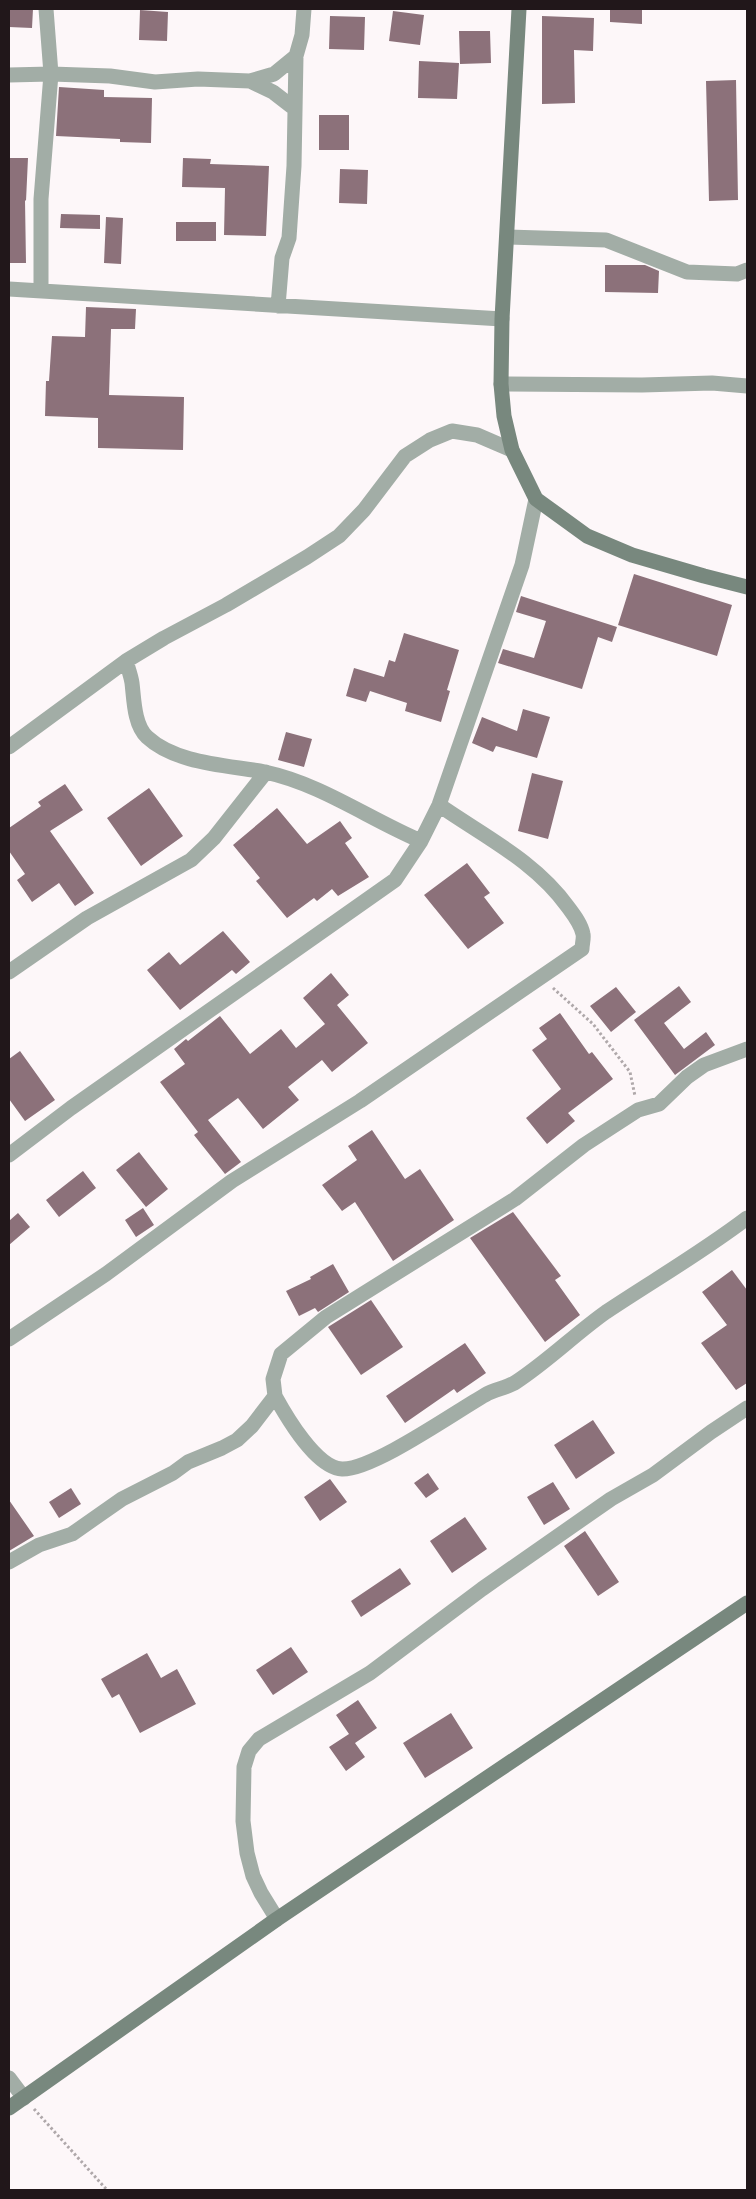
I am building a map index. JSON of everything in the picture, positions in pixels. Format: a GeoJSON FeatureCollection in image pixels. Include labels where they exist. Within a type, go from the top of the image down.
{"type":"FeatureCollection","features":[{"type":"Feature","properties":{"kind":"street"},"geometry":{"type":"LineString","coordinates":[[41,290],[41,199],[51,74],[46,9]]}},
{"type":"Feature","properties":{"kind":"street"},"geometry":{"type":"LineString","coordinates":[[278,306],[282,258],[289,238],[296,109],[296,56],[302,35],[304,9]]}},
{"type":"Feature","properties":{"kind":"street"},"geometry":{"type":"LineString","coordinates":[[519,9],[502,319],[504,416],[512,450],[536,499],[587,536],[632,555],[747,587]]}},
{"type":"Feature","properties":{"kind":"street"},"geometry":{"type":"LineString","coordinates":[[9,75],[110,76],[155,82],[198,79],[250,81],[274,74],[296,56]]}},
{"type":"Feature","properties":{"kind":"street"},"geometry":{"type":"LineString","coordinates":[[250,81],[273,92],[296,109]]}},
{"type":"Feature","properties":{"kind":"street"},"geometry":{"type":"LineString","coordinates":[[507,237],[606,240],[687,272],[737,274],[747,270]]}},
{"type":"Feature","properties":{"kind":"street"},"geometry":{"type":"LineString","coordinates":[[9,289],[502,319]]}},
{"type":"Feature","properties":{"kind":"street"},"geometry":{"type":"LineString","coordinates":[[502,384],[642,385],[712,383],[747,386]]}},
{"type":"Feature","properties":{"kind":"street"},"geometry":{"type":"LineString","coordinates":[[9,747],[126,661],[164,638],[226,606],[308,557],[339,536],[364,510],[405,456],[430,440],[452,431],[477,435],[512,450]]}},
{"type":"Feature","properties":{"kind":"street"},"geometry":{"type":"LineString","coordinates":[[9,1155],[71,1108],[395,880],[421,841],[439,805],[522,565],[536,499]]}},
{"type":"Feature","properties":{"kind":"street"},"geometry":{"type":"LineString","coordinates":[[126,661],[132,681],[134,710],[146,736],[165,748],[187,758],[228,767],[266,772],[307,784],[389,827],[421,841]]}},
{"type":"Feature","properties":{"kind":"street"},"geometry":{"type":"LineString","coordinates":[[9,972],[87,918],[190,860],[214,838],[266,772]]}},
{"type":"Feature","properties":{"kind":"street"},"geometry":{"type":"LineString","coordinates":[[9,1339],[106,1274],[232,1181],[360,1101],[582,949],[583,934],[576,919],[560,896],[533,868],[510,850],[439,805]]}},
{"type":"Feature","properties":{"kind":"street"},"geometry":{"type":"LineString","coordinates":[[747,1049],[704,1065],[687,1077],[659,1104],[638,1110],[584,1145],[515,1199],[378,1283],[304,1334],[281,1354],[273,1379],[275,1396],[291,1424],[310,1449],[328,1463],[340,1469],[350,1468],[373,1460],[424,1432],[486,1394],[516,1382],[605,1313],[698,1254],[747,1218]]}},
{"type":"Feature","properties":{"kind":"street"},"geometry":{"type":"LineString","coordinates":[[9,1562],[39,1544],[72,1534],[122,1499],[173,1473],[188,1462],[237,1440],[252,1426],[275,1396]]}},
{"type":"Feature","properties":{"kind":"street"},"geometry":{"type":"LineString","coordinates":[[277,1919],[261,1893],[254,1876],[243,1821],[244,1767],[249,1751],[259,1739],[370,1673],[482,1589],[611,1499],[653,1475],[747,1408]]}},
{"type":"Feature","properties":{"kind":"street"},"geometry":{"type":"LineString","coordinates":[[9,2108],[277,1919],[747,1603]]}},
{"type":"Feature","properties":{"kind":"street"},"geometry":{"type":"LineString","coordinates":[[9,2078],[24,2098]]}},
{"type":"Feature","properties":{"kind":"path"},"geometry":{"type":"LineString","coordinates":[[556,990],[593,1024],[630,1072],[638,1110]]}},
{"type":"Feature","properties":{"kind":"path"},"geometry":{"type":"LineString","coordinates":[[24,2098],[107,2190]]}},
{"type":"Feature","properties":{"kind":"building"},"geometry":{"type":"Polygon","coordinates":[[[9,9],[33,9],[32,28],[9,27],[9,9]]]}},
{"type":"Feature","properties":{"kind":"building"},"geometry":{"type":"Polygon","coordinates":[[[610,9],[642,9],[642,24],[610,22],[610,9]]]}},
{"type":"Feature","properties":{"kind":"building"},"geometry":{"type":"Polygon","coordinates":[[[140,10],[168,12],[167,41],[139,40],[140,10]]]}},
{"type":"Feature","properties":{"kind":"building"},"geometry":{"type":"Polygon","coordinates":[[[393,11],[424,15],[420,45],[389,41],[393,11]]]}},
{"type":"Feature","properties":{"kind":"building"},"geometry":{"type":"Polygon","coordinates":[[[330,16],[365,17],[364,50],[329,49],[330,16]]]}},
{"type":"Feature","properties":{"kind":"building"},"geometry":{"type":"Polygon","coordinates":[[[542,16],[594,18],[593,51],[574,50],[575,103],[542,104],[542,16]]]}},
{"type":"Feature","properties":{"kind":"building"},"geometry":{"type":"Polygon","coordinates":[[[459,31],[490,31],[491,63],[460,64],[459,31]]]}},
{"type":"Feature","properties":{"kind":"building"},"geometry":{"type":"Polygon","coordinates":[[[419,61],[459,63],[457,99],[418,98],[419,61]]]}},
{"type":"Feature","properties":{"kind":"building"},"geometry":{"type":"Polygon","coordinates":[[[736,80],[738,200],[709,201],[706,81],[736,80]]]}},
{"type":"Feature","properties":{"kind":"building"},"geometry":{"type":"Polygon","coordinates":[[[59,87],[104,90],[104,97],[152,98],[151,143],[120,142],[120,139],[56,136],[59,87]]]}},
{"type":"Feature","properties":{"kind":"building"},"geometry":{"type":"Polygon","coordinates":[[[319,115],[349,115],[349,150],[319,150],[319,115]]]}},
{"type":"Feature","properties":{"kind":"building"},"geometry":{"type":"Polygon","coordinates":[[[9,158],[28,158],[25,200],[26,263],[9,263],[9,158]]]}},
{"type":"Feature","properties":{"kind":"building"},"geometry":{"type":"Polygon","coordinates":[[[183,158],[211,159],[210,164],[269,166],[266,236],[224,235],[225,188],[182,187],[183,158]]]}},
{"type":"Feature","properties":{"kind":"building"},"geometry":{"type":"Polygon","coordinates":[[[340,169],[368,170],[367,204],[339,203],[340,169]]]}},
{"type":"Feature","properties":{"kind":"building"},"geometry":{"type":"Polygon","coordinates":[[[61,214],[100,215],[100,229],[60,228],[61,214]]]}},
{"type":"Feature","properties":{"kind":"building"},"geometry":{"type":"Polygon","coordinates":[[[106,217],[123,218],[121,264],[104,263],[106,217]]]}},
{"type":"Feature","properties":{"kind":"building"},"geometry":{"type":"Polygon","coordinates":[[[176,222],[216,222],[216,241],[176,241],[176,222]]]}},
{"type":"Feature","properties":{"kind":"building"},"geometry":{"type":"Polygon","coordinates":[[[605,265],[645,265],[659,271],[658,293],[605,292],[605,265]]]}},
{"type":"Feature","properties":{"kind":"building"},"geometry":{"type":"Polygon","coordinates":[[[86,307],[136,309],[135,329],[111,329],[109,395],[184,397],[183,450],[98,448],[98,418],[45,416],[46,381],[49,381],[52,336],[85,337],[86,307]]]}},
{"type":"Feature","properties":{"kind":"building"},"geometry":{"type":"Polygon","coordinates":[[[634,574],[732,605],[717,656],[618,625],[634,574]]]}},
{"type":"Feature","properties":{"kind":"building"},"geometry":{"type":"Polygon","coordinates":[[[521,596],[617,627],[612,642],[598,637],[582,689],[498,663],[503,649],[534,658],[546,621],[516,612],[521,596]]]}},
{"type":"Feature","properties":{"kind":"building"},"geometry":{"type":"Polygon","coordinates":[[[404,633],[459,650],[447,690],[450,691],[441,722],[405,711],[407,703],[370,691],[366,702],[346,696],[354,668],[384,677],[389,660],[395,662],[404,633]]]}},
{"type":"Feature","properties":{"kind":"building"},"geometry":{"type":"Polygon","coordinates":[[[523,709],[550,717],[537,758],[496,746],[493,752],[472,743],[482,717],[517,731],[523,709]]]}},
{"type":"Feature","properties":{"kind":"building"},"geometry":{"type":"Polygon","coordinates":[[[286,732],[312,739],[304,767],[278,760],[286,732]]]}},
{"type":"Feature","properties":{"kind":"building"},"geometry":{"type":"Polygon","coordinates":[[[532,773],[563,781],[548,839],[518,831],[532,773]]]}},
{"type":"Feature","properties":{"kind":"building"},"geometry":{"type":"Polygon","coordinates":[[[65,784],[83,810],[50,831],[94,893],[75,906],[59,883],[32,902],[17,880],[25,874],[9,851],[9,828],[41,806],[38,802],[65,784]]]}},
{"type":"Feature","properties":{"kind":"building"},"geometry":{"type":"Polygon","coordinates":[[[149,788],[183,836],[141,866],[107,818],[149,788]]]}},
{"type":"Feature","properties":{"kind":"building"},"geometry":{"type":"Polygon","coordinates":[[[277,808],[307,844],[340,821],[352,838],[345,843],[369,877],[338,896],[332,889],[317,901],[314,898],[287,918],[256,881],[260,878],[233,845],[277,808]]]}},
{"type":"Feature","properties":{"kind":"building"},"geometry":{"type":"Polygon","coordinates":[[[467,863],[490,893],[484,897],[504,923],[468,949],[424,895],[467,863]]]}},
{"type":"Feature","properties":{"kind":"building"},"geometry":{"type":"Polygon","coordinates":[[[223,931],[250,962],[236,974],[232,970],[180,1010],[147,970],[169,952],[180,965],[223,931]]]}},
{"type":"Feature","properties":{"kind":"building"},"geometry":{"type":"Polygon","coordinates":[[[331,973],[349,995],[337,1005],[368,1043],[332,1072],[322,1060],[288,1087],[299,1100],[263,1129],[238,1098],[208,1120],[241,1162],[225,1174],[194,1135],[198,1132],[160,1082],[185,1064],[174,1049],[186,1039],[188,1041],[220,1016],[250,1054],[281,1029],[296,1048],[325,1024],[303,998],[331,973]]]}},
{"type":"Feature","properties":{"kind":"building"},"geometry":{"type":"Polygon","coordinates":[[[679,986],[691,1002],[664,1023],[684,1049],[706,1032],[715,1045],[675,1075],[634,1020],[679,986]]]}},
{"type":"Feature","properties":{"kind":"building"},"geometry":{"type":"Polygon","coordinates":[[[616,987],[636,1012],[611,1032],[590,1006],[616,987]]]}},
{"type":"Feature","properties":{"kind":"building"},"geometry":{"type":"Polygon","coordinates":[[[560,1013],[589,1054],[592,1052],[613,1079],[568,1113],[575,1121],[547,1144],[526,1118],[561,1089],[532,1050],[547,1039],[539,1028],[560,1013]]]}},
{"type":"Feature","properties":{"kind":"building"},"geometry":{"type":"Polygon","coordinates":[[[20,1051],[55,1100],[25,1121],[9,1099],[9,1059],[20,1051]]]}},
{"type":"Feature","properties":{"kind":"building"},"geometry":{"type":"Polygon","coordinates":[[[372,1130],[405,1179],[420,1169],[454,1220],[393,1261],[355,1202],[342,1211],[322,1185],[357,1160],[348,1146],[372,1130]]]}},
{"type":"Feature","properties":{"kind":"building"},"geometry":{"type":"Polygon","coordinates":[[[139,1152],[168,1189],[146,1207],[116,1170],[139,1152]]]}},
{"type":"Feature","properties":{"kind":"building"},"geometry":{"type":"Polygon","coordinates":[[[83,1171],[96,1188],[59,1217],[46,1200],[83,1171]]]}},
{"type":"Feature","properties":{"kind":"building"},"geometry":{"type":"Polygon","coordinates":[[[143,1208],[154,1225],[136,1237],[125,1220],[143,1208]]]}},
{"type":"Feature","properties":{"kind":"building"},"geometry":{"type":"Polygon","coordinates":[[[513,1212],[561,1276],[555,1280],[580,1315],[545,1342],[470,1238],[513,1212]]]}},
{"type":"Feature","properties":{"kind":"building"},"geometry":{"type":"Polygon","coordinates":[[[18,1213],[30,1227],[9,1245],[9,1221],[18,1213]]]}},
{"type":"Feature","properties":{"kind":"building"},"geometry":{"type":"Polygon","coordinates":[[[333,1264],[349,1292],[318,1312],[315,1308],[299,1316],[286,1291],[311,1279],[310,1277],[333,1264]]]}},
{"type":"Feature","properties":{"kind":"building"},"geometry":{"type":"Polygon","coordinates":[[[732,1270],[747,1290],[747,1383],[736,1390],[701,1343],[727,1325],[702,1292],[732,1270]]]}},
{"type":"Feature","properties":{"kind":"building"},"geometry":{"type":"Polygon","coordinates":[[[371,1300],[403,1347],[361,1375],[328,1327],[371,1300]]]}},
{"type":"Feature","properties":{"kind":"building"},"geometry":{"type":"Polygon","coordinates":[[[465,1343],[486,1373],[457,1393],[454,1389],[405,1423],[386,1396],[465,1343]]]}},
{"type":"Feature","properties":{"kind":"building"},"geometry":{"type":"Polygon","coordinates":[[[593,1420],[615,1453],[576,1479],[554,1445],[593,1420]]]}},
{"type":"Feature","properties":{"kind":"building"},"geometry":{"type":"Polygon","coordinates":[[[428,1473],[439,1489],[426,1498],[414,1483],[428,1473]]]}},
{"type":"Feature","properties":{"kind":"building"},"geometry":{"type":"Polygon","coordinates":[[[330,1479],[347,1502],[320,1521],[304,1497],[330,1479]]]}},
{"type":"Feature","properties":{"kind":"building"},"geometry":{"type":"Polygon","coordinates":[[[553,1482],[570,1509],[544,1525],[527,1497],[553,1482]]]}},
{"type":"Feature","properties":{"kind":"building"},"geometry":{"type":"Polygon","coordinates":[[[71,1488],[81,1504],[59,1518],[49,1502],[71,1488]]]}},
{"type":"Feature","properties":{"kind":"building"},"geometry":{"type":"Polygon","coordinates":[[[9,1500],[34,1536],[9,1551],[9,1500]]]}},
{"type":"Feature","properties":{"kind":"building"},"geometry":{"type":"Polygon","coordinates":[[[465,1517],[487,1549],[452,1573],[430,1541],[465,1517]]]}},
{"type":"Feature","properties":{"kind":"building"},"geometry":{"type":"Polygon","coordinates":[[[585,1531],[619,1582],[598,1596],[564,1546],[585,1531]]]}},
{"type":"Feature","properties":{"kind":"building"},"geometry":{"type":"Polygon","coordinates":[[[400,1568],[411,1584],[361,1617],[351,1601],[400,1568]]]}},
{"type":"Feature","properties":{"kind":"building"},"geometry":{"type":"Polygon","coordinates":[[[291,1647],[308,1672],[273,1695],[256,1670],[291,1647]]]}},
{"type":"Feature","properties":{"kind":"building"},"geometry":{"type":"Polygon","coordinates":[[[147,1653],[161,1678],[177,1669],[196,1704],[140,1733],[119,1694],[112,1698],[101,1679],[147,1653]]]}},
{"type":"Feature","properties":{"kind":"building"},"geometry":{"type":"Polygon","coordinates":[[[358,1700],[377,1728],[355,1743],[365,1757],[346,1771],[329,1747],[349,1734],[336,1715],[358,1700]]]}},
{"type":"Feature","properties":{"kind":"building"},"geometry":{"type":"Polygon","coordinates":[[[451,1713],[473,1748],[425,1778],[403,1743],[451,1713]]]}}]}
